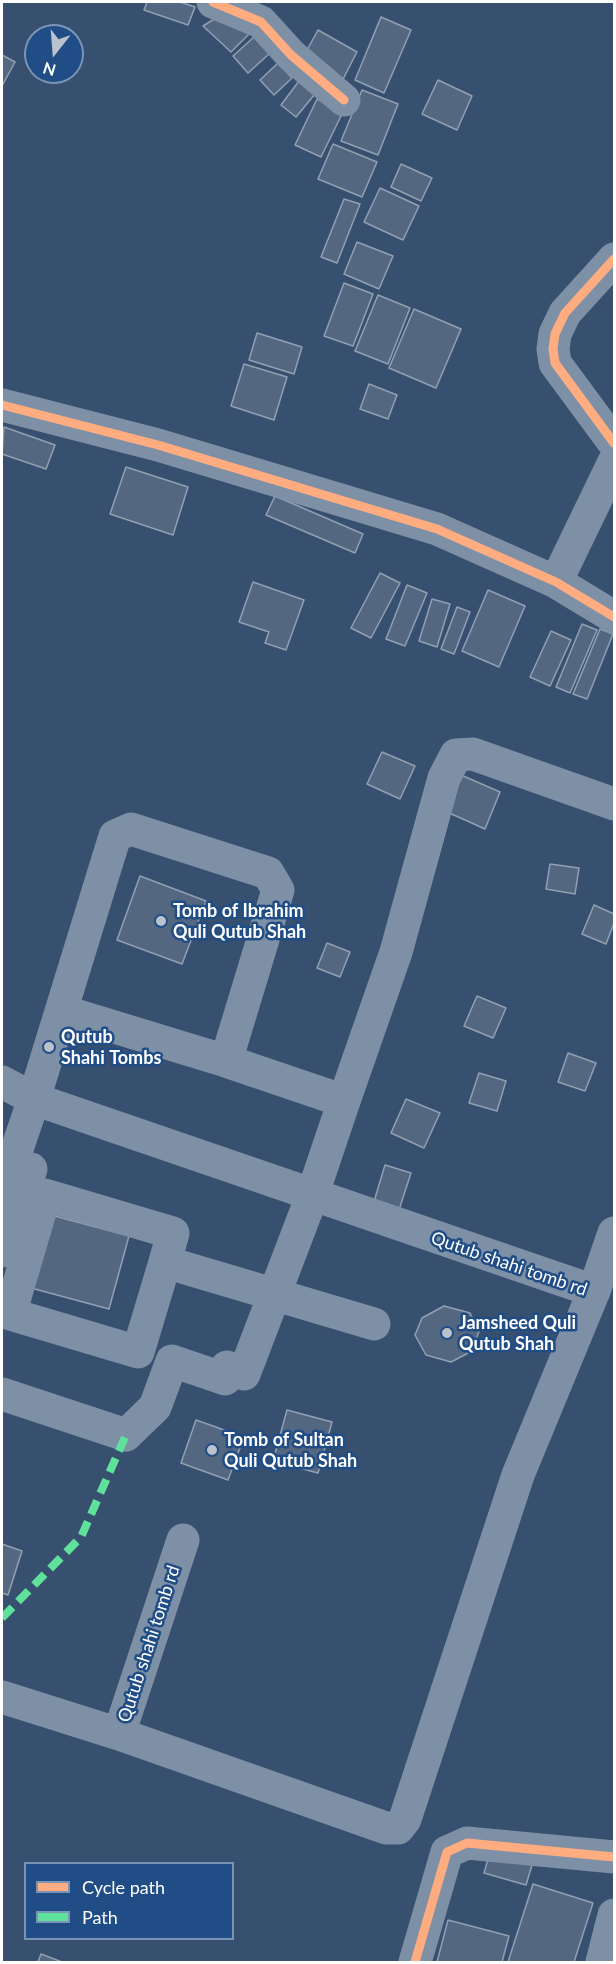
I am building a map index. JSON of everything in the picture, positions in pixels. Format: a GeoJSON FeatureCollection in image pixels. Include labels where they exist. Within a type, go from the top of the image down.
{"type":"FeatureCollection","features":[{"type":"Feature","properties":{"kind":"street"},"geometry":{"type":"LineString","coordinates":[[213,2],[269,12],[291,55],[344,99]]}},
{"type":"Feature","properties":{"kind":"street"},"geometry":{"type":"LineString","coordinates":[[615,259],[565,313],[555,334],[553,348],[555,363],[615,443]]}},
{"type":"Feature","properties":{"kind":"street"},"geometry":{"type":"LineString","coordinates":[[2,405],[158,445],[437,529],[556,582],[615,617]]}},
{"type":"Feature","properties":{"kind":"street"},"geometry":{"type":"LineString","coordinates":[[556,582],[615,462]]}},
{"type":"Feature","properties":{"kind":"street"},"geometry":{"type":"LineString","coordinates":[[2,1394],[126,1435],[155,1407],[172,1361],[225,1379],[227,1367],[244,1374],[312,1196],[396,952],[444,778],[456,755],[473,754],[615,804]]}},
{"type":"Feature","properties":{"kind":"street"},"geometry":{"type":"LineString","coordinates":[[13,1244],[45,1195],[173,1233],[138,1352],[10,1314],[13,1244],[45,1102],[62,1011],[116,836],[130,830],[268,873],[278,891],[225,1061]]}},
{"type":"Feature","properties":{"kind":"street"},"geometry":{"type":"LineString","coordinates":[[62,1011],[225,1061],[344,1101]]}},
{"type":"Feature","properties":{"kind":"street","name":"Qutub shahi tomb rd"},"geometry":{"type":"LineString","coordinates":[[2,1082],[45,1102],[312,1196],[594,1291],[518,1475],[405,1819],[398,1828],[386,1828],[118,1734],[2,1697]]}},
{"type":"Feature","properties":{"kind":"street"},"geometry":{"type":"LineString","coordinates":[[2,1193],[45,1102]]}},
{"type":"Feature","properties":{"kind":"street"},"geometry":{"type":"LineString","coordinates":[[594,1291],[615,1233]]}},
{"type":"Feature","properties":{"kind":"street"},"geometry":{"type":"LineString","coordinates":[[165,1262],[374,1324]]}},
{"type":"Feature","properties":{"kind":"street","name":"Qutub shahi tomb rd"},"geometry":{"type":"LineString","coordinates":[[118,1734],[183,1540]]}},
{"type":"Feature","properties":{"kind":"street"},"geometry":{"type":"LineString","coordinates":[[415,1962],[447,1852],[467,1843],[615,1857]]}},
{"type":"Feature","properties":{"kind":"street"},"geometry":{"type":"LineString","coordinates":[[602,1962],[615,1915]]}},
{"type":"Feature","properties":{"kind":"building"},"geometry":{"type":"Polygon","coordinates":[[[147,2],[180,2],[195,7],[188,25],[144,10],[147,2]]]}},
{"type":"Feature","properties":{"kind":"building"},"geometry":{"type":"Polygon","coordinates":[[[227,11],[250,33],[231,52],[203,26],[227,11]]]}},
{"type":"Feature","properties":{"kind":"building"},"geometry":{"type":"Polygon","coordinates":[[[381,17],[411,30],[384,93],[355,80],[381,17]]]}},
{"type":"Feature","properties":{"kind":"building"},"geometry":{"type":"Polygon","coordinates":[[[318,30],[357,52],[341,83],[301,61],[318,30]]]}},
{"type":"Feature","properties":{"kind":"building"},"geometry":{"type":"Polygon","coordinates":[[[254,37],[270,53],[248,73],[233,56],[254,37]]]}},
{"type":"Feature","properties":{"kind":"building"},"geometry":{"type":"Polygon","coordinates":[[[2,55],[15,62],[2,86],[2,55]]]}},
{"type":"Feature","properties":{"kind":"building"},"geometry":{"type":"Polygon","coordinates":[[[278,63],[292,78],[274,95],[260,80],[278,63]]]}},
{"type":"Feature","properties":{"kind":"building"},"geometry":{"type":"Polygon","coordinates":[[[438,80],[472,96],[457,130],[422,114],[438,80]]]}},
{"type":"Feature","properties":{"kind":"building"},"geometry":{"type":"Polygon","coordinates":[[[299,81],[315,94],[296,117],[281,105],[299,81]]]}},
{"type":"Feature","properties":{"kind":"building"},"geometry":{"type":"Polygon","coordinates":[[[362,90],[398,104],[378,155],[341,141],[362,90]]]}},
{"type":"Feature","properties":{"kind":"building"},"geometry":{"type":"Polygon","coordinates":[[[317,99],[343,112],[321,157],[295,145],[317,99]]]}},
{"type":"Feature","properties":{"kind":"building"},"geometry":{"type":"Polygon","coordinates":[[[333,144],[377,162],[362,197],[318,179],[333,144]]]}},
{"type":"Feature","properties":{"kind":"building"},"geometry":{"type":"Polygon","coordinates":[[[401,164],[432,178],[421,201],[391,187],[401,164]]]}},
{"type":"Feature","properties":{"kind":"building"},"geometry":{"type":"Polygon","coordinates":[[[380,188],[419,206],[403,240],[364,222],[380,188]]]}},
{"type":"Feature","properties":{"kind":"building"},"geometry":{"type":"Polygon","coordinates":[[[344,199],[360,204],[337,263],[321,257],[344,199]]]}},
{"type":"Feature","properties":{"kind":"building"},"geometry":{"type":"Polygon","coordinates":[[[357,242],[393,256],[379,289],[344,274],[357,242]]]}},
{"type":"Feature","properties":{"kind":"building"},"geometry":{"type":"Polygon","coordinates":[[[344,283],[373,294],[353,346],[324,336],[344,283]]]}},
{"type":"Feature","properties":{"kind":"building"},"geometry":{"type":"Polygon","coordinates":[[[378,295],[410,308],[388,364],[355,351],[378,295]]]}},
{"type":"Feature","properties":{"kind":"building"},"geometry":{"type":"Polygon","coordinates":[[[414,309],[461,329],[436,388],[389,368],[414,309]]]}},
{"type":"Feature","properties":{"kind":"building"},"geometry":{"type":"Polygon","coordinates":[[[257,333],[302,347],[294,374],[249,360],[257,333]]]}},
{"type":"Feature","properties":{"kind":"building"},"geometry":{"type":"Polygon","coordinates":[[[244,364],[287,377],[274,420],[231,406],[244,364]]]}},
{"type":"Feature","properties":{"kind":"building"},"geometry":{"type":"Polygon","coordinates":[[[369,384],[397,395],[388,419],[360,409],[369,384]]]}},
{"type":"Feature","properties":{"kind":"building"},"geometry":{"type":"Polygon","coordinates":[[[4,427],[55,445],[46,469],[2,454],[4,427]]]}},
{"type":"Feature","properties":{"kind":"building"},"geometry":{"type":"Polygon","coordinates":[[[126,467],[188,487],[173,535],[110,514],[126,467]]]}},
{"type":"Feature","properties":{"kind":"building"},"geometry":{"type":"Polygon","coordinates":[[[275,496],[363,534],[355,553],[266,515],[275,496]]]}},
{"type":"Feature","properties":{"kind":"building"},"geometry":{"type":"Polygon","coordinates":[[[380,573],[400,583],[371,638],[351,628],[380,573]]]}},
{"type":"Feature","properties":{"kind":"building"},"geometry":{"type":"Polygon","coordinates":[[[253,582],[304,600],[286,650],[265,643],[269,632],[239,622],[253,582]]]}},
{"type":"Feature","properties":{"kind":"building"},"geometry":{"type":"Polygon","coordinates":[[[407,585],[427,593],[405,646],[386,639],[407,585]]]}},
{"type":"Feature","properties":{"kind":"building"},"geometry":{"type":"Polygon","coordinates":[[[488,590],[525,606],[499,667],[462,651],[488,590]]]}},
{"type":"Feature","properties":{"kind":"building"},"geometry":{"type":"Polygon","coordinates":[[[432,599],[450,604],[437,647],[419,641],[432,599]]]}},
{"type":"Feature","properties":{"kind":"building"},"geometry":{"type":"Polygon","coordinates":[[[457,607],[470,612],[454,654],[441,649],[457,607]]]}},
{"type":"Feature","properties":{"kind":"building"},"geometry":{"type":"Polygon","coordinates":[[[582,624],[597,630],[570,693],[556,687],[582,624]]]}},
{"type":"Feature","properties":{"kind":"building"},"geometry":{"type":"Polygon","coordinates":[[[600,629],[613,634],[587,699],[573,694],[600,629]]]}},
{"type":"Feature","properties":{"kind":"building"},"geometry":{"type":"Polygon","coordinates":[[[551,631],[571,640],[550,686],[530,677],[551,631]]]}},
{"type":"Feature","properties":{"kind":"building"},"geometry":{"type":"Polygon","coordinates":[[[382,752],[415,766],[400,799],[367,784],[382,752]]]}},
{"type":"Feature","properties":{"kind":"building"},"geometry":{"type":"Polygon","coordinates":[[[461,775],[500,792],[485,829],[445,811],[461,775]]]}},
{"type":"Feature","properties":{"kind":"building"},"geometry":{"type":"Polygon","coordinates":[[[550,864],[579,868],[575,894],[546,889],[550,864]]]}},
{"type":"Feature","properties":{"kind":"building","name":"Tomb of Ibrahim Quli Qutub Shah"},"geometry":{"type":"Polygon","coordinates":[[[140,876],[206,901],[182,964],[117,940],[140,876]]]}},
{"type":"Feature","properties":{"kind":"building"},"geometry":{"type":"Polygon","coordinates":[[[594,905],[614,914],[614,923],[606,944],[582,934],[594,905]]]}},
{"type":"Feature","properties":{"kind":"building"},"geometry":{"type":"Polygon","coordinates":[[[327,943],[350,952],[340,977],[317,968],[327,943]]]}},
{"type":"Feature","properties":{"kind":"building"},"geometry":{"type":"Polygon","coordinates":[[[477,996],[506,1008],[493,1038],[464,1026],[477,996]]]}},
{"type":"Feature","properties":{"kind":"building"},"geometry":{"type":"Polygon","coordinates":[[[568,1053],[596,1063],[585,1091],[558,1082],[568,1053]]]}},
{"type":"Feature","properties":{"kind":"building"},"geometry":{"type":"Polygon","coordinates":[[[479,1073],[506,1081],[497,1111],[469,1103],[479,1073]]]}},
{"type":"Feature","properties":{"kind":"building"},"geometry":{"type":"Polygon","coordinates":[[[406,1099],[440,1113],[424,1148],[391,1133],[406,1099]]]}},
{"type":"Feature","properties":{"kind":"building"},"geometry":{"type":"Polygon","coordinates":[[[385,1165],[411,1173],[397,1216],[372,1208],[385,1165]]]}},
{"type":"Feature","properties":{"kind":"building"},"geometry":{"type":"Polygon","coordinates":[[[51,1215],[129,1236],[109,1309],[31,1288],[51,1215]]]}},
{"type":"Feature","properties":{"kind":"building","name":"Jamsheed Quli Qutub Shah"},"geometry":{"type":"Polygon","coordinates":[[[444,1306],[470,1313],[479,1331],[472,1351],[451,1362],[426,1355],[415,1335],[422,1318],[444,1306]]]}},
{"type":"Feature","properties":{"kind":"building"},"geometry":{"type":"Polygon","coordinates":[[[287,1410],[332,1422],[318,1473],[273,1461],[287,1410]]]}},
{"type":"Feature","properties":{"kind":"building","name":"Tomb of Sultan Quli Qutub Shah"},"geometry":{"type":"Polygon","coordinates":[[[196,1420],[244,1437],[228,1480],[181,1463],[196,1420]]]}},
{"type":"Feature","properties":{"kind":"building"},"geometry":{"type":"Polygon","coordinates":[[[2,1544],[22,1551],[8,1595],[2,1593],[2,1544]]]}},
{"type":"Feature","properties":{"kind":"building"},"geometry":{"type":"Polygon","coordinates":[[[490,1852],[532,1865],[526,1885],[484,1873],[490,1852]]]}},
{"type":"Feature","properties":{"kind":"building"},"geometry":{"type":"Polygon","coordinates":[[[533,1884],[593,1903],[574,1962],[508,1962],[533,1884]]]}},
{"type":"Feature","properties":{"kind":"building"},"geometry":{"type":"Polygon","coordinates":[[[448,1920],[509,1936],[502,1962],[437,1962],[448,1920]]]}},
{"type":"Feature","properties":{"kind":"building"},"geometry":{"type":"Polygon","coordinates":[[[41,1954],[62,1962],[38,1962],[41,1954]]]}},
{"type":"Feature","properties":{"kind":"marked path"},"geometry":{"type":"LineString","coordinates":[[2,1618],[81,1537],[126,1435]]}},
{"type":"Feature","properties":{"kind":"cycle path"},"geometry":{"type":"LineString","coordinates":[[213,2],[261,22],[291,55],[344,100]]}},
{"type":"Feature","properties":{"kind":"cycle path"},"geometry":{"type":"LineString","coordinates":[[614,259],[565,313],[555,334],[553,349],[555,363],[614,443]]}},
{"type":"Feature","properties":{"kind":"cycle path"},"geometry":{"type":"LineString","coordinates":[[2,405],[158,445],[437,529],[556,582],[614,617]]}},
{"type":"Feature","properties":{"kind":"cycle path"},"geometry":{"type":"LineString","coordinates":[[415,1962],[447,1852],[467,1843],[614,1857]]}},
{"type":"Feature","properties":{"kind":"place","name":"Tomb of Ibrahim Quli Qutub Shah"},"geometry":{"type":"Point","coordinates":[161,921]}},
{"type":"Feature","properties":{"kind":"place","name":"Qutub Shahi Tombs"},"geometry":{"type":"Point","coordinates":[49,1047]}},
{"type":"Feature","properties":{"kind":"place","name":"Jamsheed Quli Qutub Shah"},"geometry":{"type":"Point","coordinates":[447,1333]}},
{"type":"Feature","properties":{"kind":"place","name":"Tomb of Sultan Quli Qutub Shah"},"geometry":{"type":"Point","coordinates":[212,1450]}}]}
